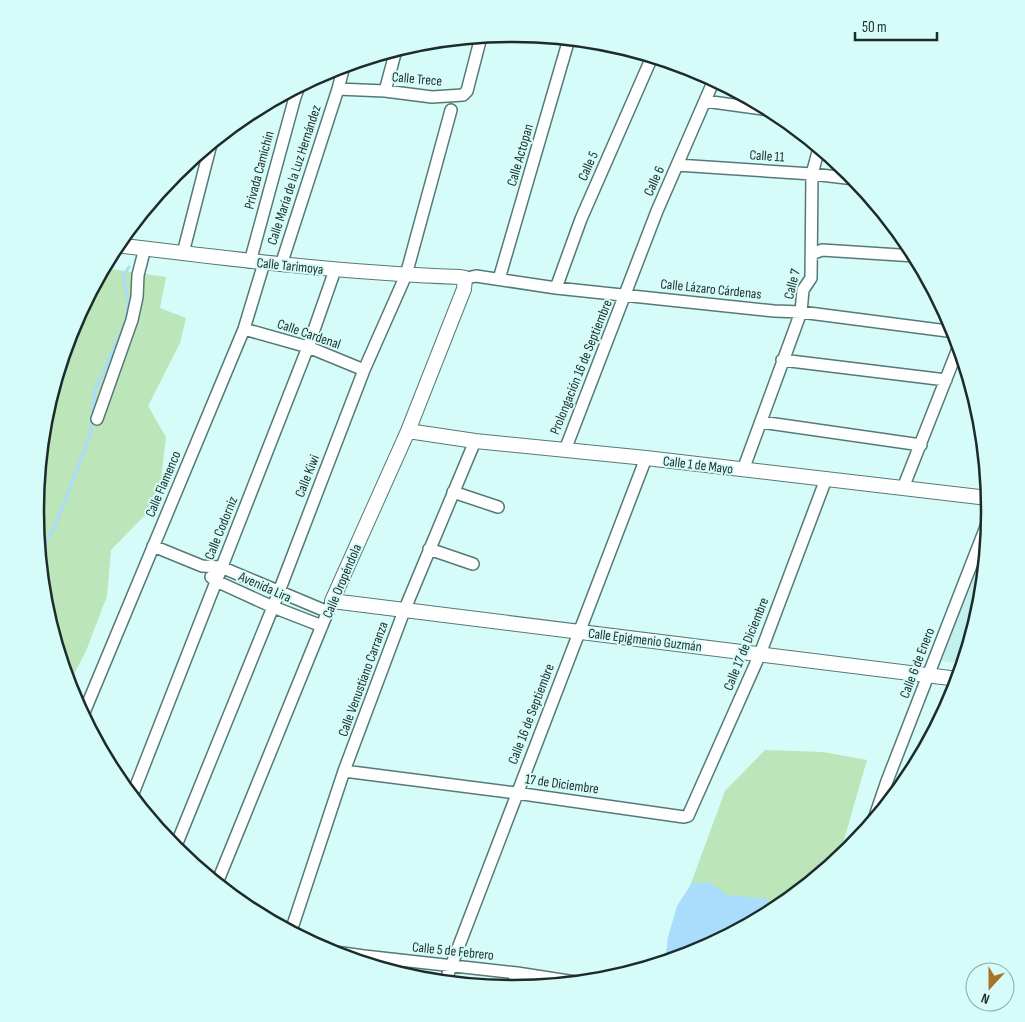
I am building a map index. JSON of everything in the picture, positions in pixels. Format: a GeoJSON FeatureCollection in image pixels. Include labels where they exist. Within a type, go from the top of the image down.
{"type":"FeatureCollection","features":[{"type":"Feature","properties":{"kind":"street","name":"Calle Trece"},"geometry":{"type":"LineString","coordinates":[[338,89],[385,91],[432,97],[463,95],[467,91],[479,44]]}},
{"type":"Feature","properties":{"kind":"street","name":"Calle Actopan"},"geometry":{"type":"LineString","coordinates":[[499,279],[567,46]]}},
{"type":"Feature","properties":{"kind":"street"},"geometry":{"type":"LineString","coordinates":[[385,91],[394,57]]}},
{"type":"Feature","properties":{"kind":"street","name":"Calle 5"},"geometry":{"type":"LineString","coordinates":[[556,288],[581,219],[649,63]]}},
{"type":"Feature","properties":{"kind":"street","name":"Calle María de la Luz Hernández"},"geometry":{"type":"LineString","coordinates":[[281,265],[342,75]]}},
{"type":"Feature","properties":{"kind":"street","name":"Calle 6"},"geometry":{"type":"LineString","coordinates":[[626,296],[658,211],[711,87]]}},
{"type":"Feature","properties":{"kind":"street","name":"Privada Camichín"},"geometry":{"type":"LineString","coordinates":[[250,262],[295,96]]}},
{"type":"Feature","properties":{"kind":"street"},"geometry":{"type":"LineString","coordinates":[[705,101],[751,107]]}},
{"type":"Feature","properties":{"kind":"street","name":"Calle Kiwi"},"geometry":{"type":"LineString","coordinates":[[179,839],[273,608],[364,370],[406,275],[451,110]]}},
{"type":"Feature","properties":{"kind":"street"},"geometry":{"type":"LineString","coordinates":[[183,253],[208,155]]}},
{"type":"Feature","properties":{"kind":"street","name":"Calle 7"},"geometry":{"type":"LineString","coordinates":[[743,470],[801,312],[803,290],[812,278],[812,174],[817,156]]}},
{"type":"Feature","properties":{"kind":"street","name":"Calle 11"},"geometry":{"type":"LineString","coordinates":[[677,165],[812,174],[842,178]]}},
{"type":"Feature","properties":{"kind":"street","name":"Calle Tarimoya"},"geometry":{"type":"LineString","coordinates":[[128,245],[250,262],[336,270],[459,277],[465,279]]}},
{"type":"Feature","properties":{"kind":"street"},"geometry":{"type":"LineString","coordinates":[[97,419],[132,320],[144,248]]}},
{"type":"Feature","properties":{"kind":"street"},"geometry":{"type":"LineString","coordinates":[[812,254],[822,250],[905,255]]}},
{"type":"Feature","properties":{"kind":"street","name":"Calle Flamenco"},"geometry":{"type":"LineString","coordinates":[[87,706],[244,329],[264,263]]}},
{"type":"Feature","properties":{"kind":"street","name":"Calle Codorniz"},"geometry":{"type":"LineString","coordinates":[[135,788],[308,347],[336,270]]}},
{"type":"Feature","properties":{"kind":"street","name":"Calle Lázaro Cárdenas"},"geometry":{"type":"LineString","coordinates":[[465,279],[476,276],[556,288],[774,311],[801,312],[944,331]]}},
{"type":"Feature","properties":{"kind":"street","name":"Calle Oropéndola"},"geometry":{"type":"LineString","coordinates":[[220,877],[330,606],[408,431],[464,288],[465,279]]}},
{"type":"Feature","properties":{"kind":"street"},"geometry":{"type":"LineString","coordinates":[[774,311],[795,302],[803,290]]}},
{"type":"Feature","properties":{"kind":"street","name":"Prolongación 16 de Septiembre"},"geometry":{"type":"LineString","coordinates":[[565,450],[626,296]]}},
{"type":"Feature","properties":{"kind":"street","name":"Calle Cardenal"},"geometry":{"type":"LineString","coordinates":[[244,329],[308,347],[364,370]]}},
{"type":"Feature","properties":{"kind":"street"},"geometry":{"type":"LineString","coordinates":[[903,488],[955,357]]}},
{"type":"Feature","properties":{"kind":"street"},"geometry":{"type":"LineString","coordinates":[[782,360],[946,380]]}},
{"type":"Feature","properties":{"kind":"street"},"geometry":{"type":"LineString","coordinates":[[761,422],[921,445]]}},
{"type":"Feature","properties":{"kind":"street","name":"Calle 1 de Mayo"},"geometry":{"type":"LineString","coordinates":[[408,431],[475,441],[646,458],[981,497]]}},
{"type":"Feature","properties":{"kind":"street","name":"Calle Venustiano Carranza"},"geometry":{"type":"LineString","coordinates":[[294,925],[344,772],[404,611],[475,441]]}},
{"type":"Feature","properties":{"kind":"street","name":"Calle 16 de Septiembre"},"geometry":{"type":"LineString","coordinates":[[448,974],[646,458]]}},
{"type":"Feature","properties":{"kind":"street","name":"Calle 17 de Diciembre"},"geometry":{"type":"LineString","coordinates":[[686,817],[760,654],[826,479]]}},
{"type":"Feature","properties":{"kind":"street"},"geometry":{"type":"LineString","coordinates":[[453,492],[498,507]]}},
{"type":"Feature","properties":{"kind":"street","name":"Calle 6 de Enero"},"geometry":{"type":"LineString","coordinates":[[880,801],[980,542]]}},
{"type":"Feature","properties":{"kind":"street","name":"Avenida Lira"},"geometry":{"type":"LineString","coordinates":[[153,546],[202,566],[221,567],[279,591],[330,606]]}},
{"type":"Feature","properties":{"kind":"street"},"geometry":{"type":"LineString","coordinates":[[429,549],[473,564]]}},
{"type":"Feature","properties":{"kind":"street","name":"Avenida Lira"},"geometry":{"type":"LineString","coordinates":[[202,566],[216,581],[273,608],[322,626]]}},
{"type":"Feature","properties":{"kind":"street","name":"Calle Epigmenio Guzmán"},"geometry":{"type":"LineString","coordinates":[[330,606],[404,611],[950,678]]}},
{"type":"Feature","properties":{"kind":"street","name":"17 de Diciembre"},"geometry":{"type":"LineString","coordinates":[[344,772],[516,793],[686,817]]}},
{"type":"Feature","properties":{"kind":"street","name":"Calle 5 de Febrero"},"geometry":{"type":"LineString","coordinates":[[366,956],[545,978]]}},
{"type":"Feature","properties":{"kind":"street"},"geometry":{"type":"LineString","coordinates":[[515,980],[517,974]]}},
{"type":"Feature","properties":{"kind":"shaded area"},"geometry":{"type":"Polygon","coordinates":[[[978,562],[972,602],[956,662],[942,661],[978,562]]]}},
{"type":"Feature","properties":{"kind":"shaded area"},"geometry":{"type":"Polygon","coordinates":[[[709,882],[727,895],[767,899],[769,904],[720,931],[666,954],[668,937],[677,906],[692,883],[709,882]]]}},
{"type":"Feature","properties":{"kind":"green space"},"geometry":{"type":"Polygon","coordinates":[[[112,269],[166,277],[160,308],[186,318],[180,343],[148,406],[166,437],[161,480],[146,514],[111,550],[107,596],[86,651],[74,674],[60,632],[48,572],[45,542],[45,480],[53,420],[69,360],[92,304],[112,269]]]}},
{"type":"Feature","properties":{"kind":"green space"},"geometry":{"type":"Polygon","coordinates":[[[765,750],[823,752],[867,760],[843,843],[798,883],[773,901],[720,931],[665,954],[725,791],[765,750]]]}},
{"type":"Feature","properties":{"kind":"waterway"},"geometry":{"type":"LineString","coordinates":[[45,542],[55,526],[91,433],[94,393],[125,323],[129,303],[123,276],[129,267]]}}]}
